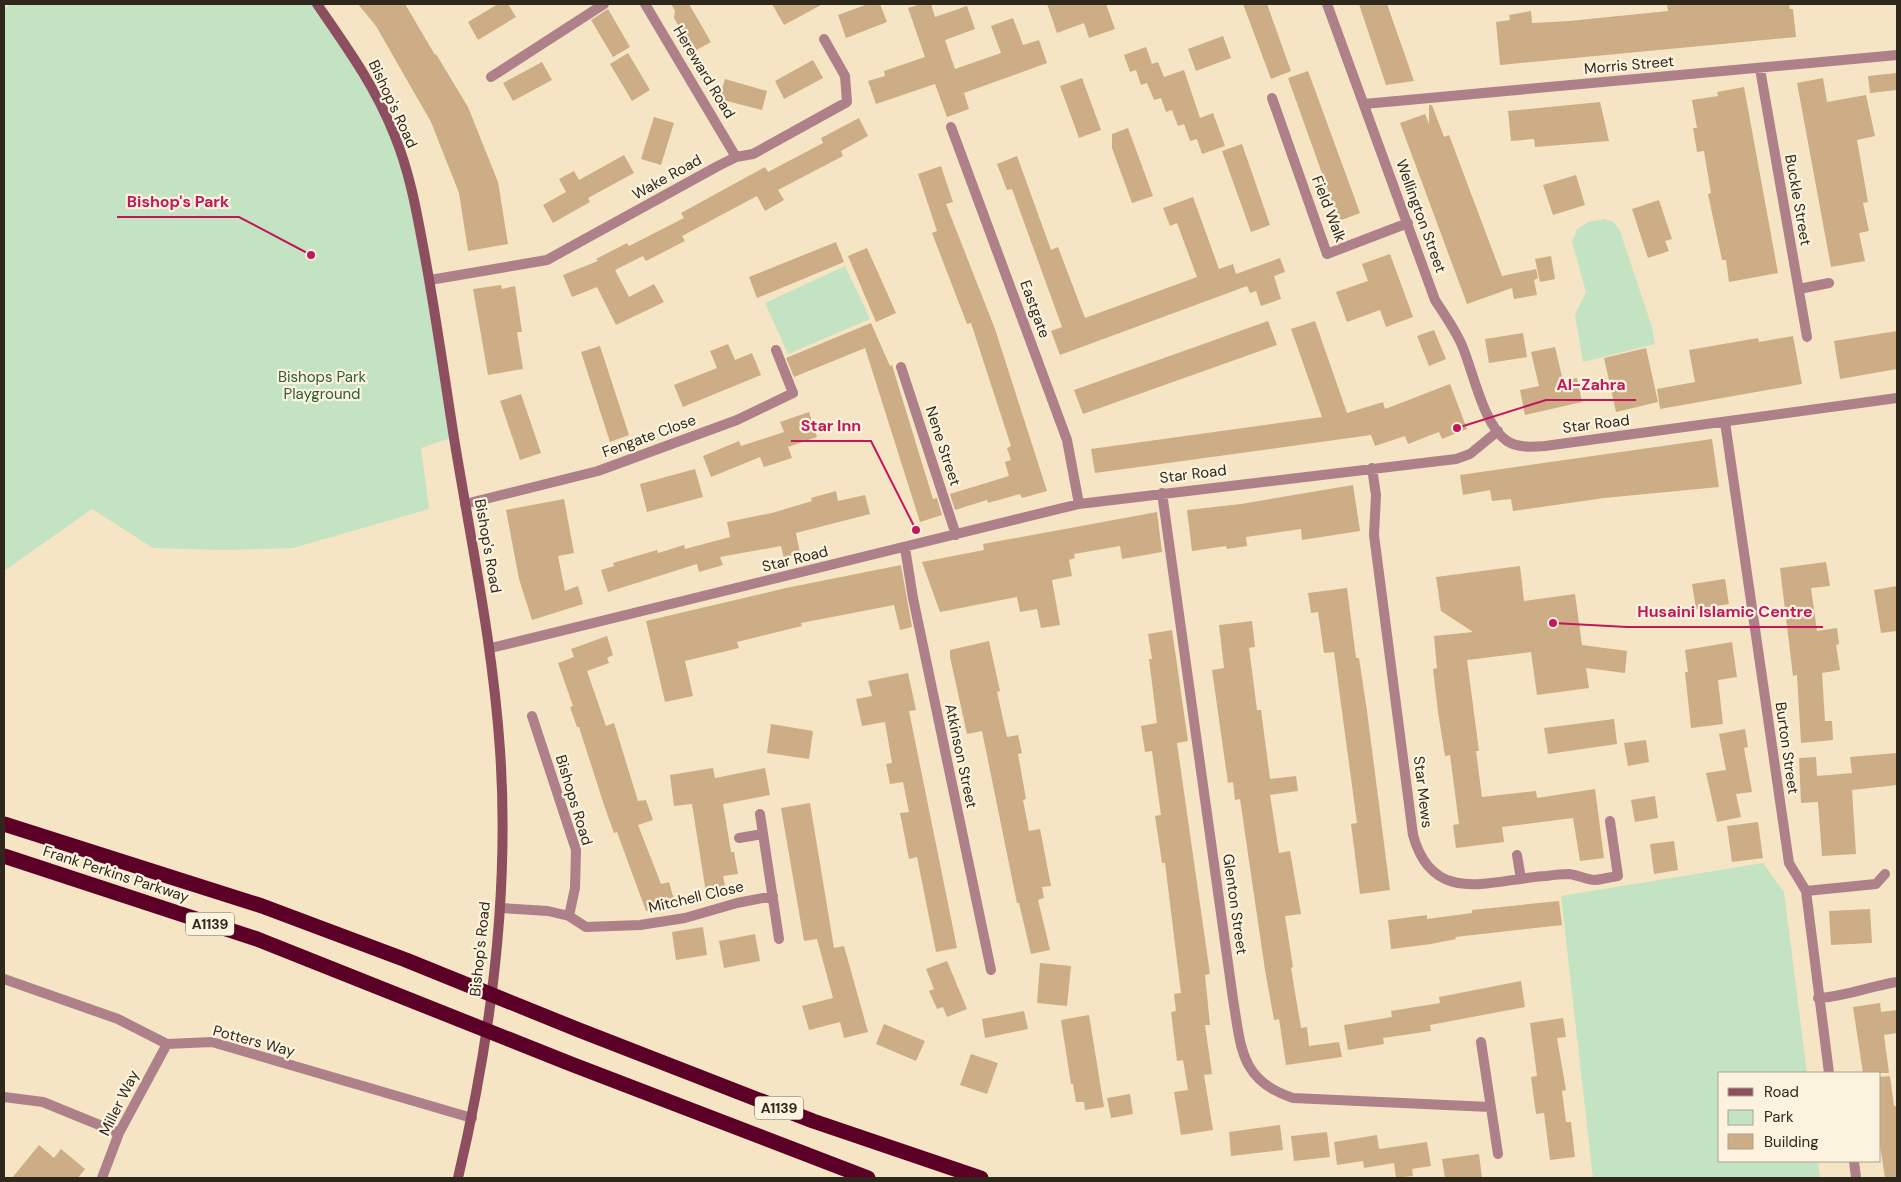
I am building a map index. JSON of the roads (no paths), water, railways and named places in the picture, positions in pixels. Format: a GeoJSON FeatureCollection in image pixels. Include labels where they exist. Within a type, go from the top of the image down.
{"type":"FeatureCollection","features":[{"type":"Feature","properties":{"kind":"highway","name":"Frank Perkins Parkway"},"geometry":{"type":"LineString","coordinates":[[4,824],[262,906],[406,960],[813,1121],[980,1178]]}},
{"type":"Feature","properties":{"kind":"highway","name":"Frank Perkins Parkway"},"geometry":{"type":"LineString","coordinates":[[4,856],[256,939],[571,1064],[868,1178]]}},
{"type":"Feature","properties":{"kind":"street","name":"Bishop's Road"},"geometry":{"type":"LineString","coordinates":[[317,4],[365,72],[394,134],[413,190],[430,280],[465,504],[491,648],[502,777],[499,941],[472,1118],[458,1178]]}},
{"type":"Feature","properties":{"kind":"street"},"geometry":{"type":"LineString","coordinates":[[491,77],[604,4]]}},
{"type":"Feature","properties":{"kind":"street","name":"Hereward Road"},"geometry":{"type":"LineString","coordinates":[[645,4],[736,156]]}},
{"type":"Feature","properties":{"kind":"street","name":"Wellington Street"},"geometry":{"type":"LineString","coordinates":[[1328,4],[1435,300],[1461,342],[1485,408],[1498,431]]}},
{"type":"Feature","properties":{"kind":"street","name":"Wake Road"},"geometry":{"type":"LineString","coordinates":[[430,280],[547,260],[736,156],[753,154],[848,102],[845,76],[824,39]]}},
{"type":"Feature","properties":{"kind":"street","name":"Morris Street"},"geometry":{"type":"LineString","coordinates":[[1364,104],[1897,55]]}},
{"type":"Feature","properties":{"kind":"street","name":"Buckle Street"},"geometry":{"type":"LineString","coordinates":[[1760,69],[1807,337]]}},
{"type":"Feature","properties":{"kind":"street","name":"Field Walk"},"geometry":{"type":"LineString","coordinates":[[1272,98],[1327,254],[1408,223]]}},
{"type":"Feature","properties":{"kind":"street","name":"Eastgate"},"geometry":{"type":"LineString","coordinates":[[951,127],[1067,440],[1079,504]]}},
{"type":"Feature","properties":{"kind":"street"},"geometry":{"type":"LineString","coordinates":[[1799,289],[1829,283]]}},
{"type":"Feature","properties":{"kind":"street","name":"Fengate Close"},"geometry":{"type":"LineString","coordinates":[[465,504],[598,471],[737,420],[793,393],[776,350]]}},
{"type":"Feature","properties":{"kind":"street","name":"Nene Street"},"geometry":{"type":"LineString","coordinates":[[901,367],[956,535]]}},
{"type":"Feature","properties":{"kind":"street","name":"Star Road"},"geometry":{"type":"LineString","coordinates":[[491,648],[1079,504],[1456,459],[1470,454],[1498,431],[1506,440],[1516,445],[1530,447],[1897,398]]}},
{"type":"Feature","properties":{"kind":"street","name":"Burton Street"},"geometry":{"type":"LineString","coordinates":[[1725,422],[1789,863],[1806,891],[1829,1072]]}},
{"type":"Feature","properties":{"kind":"street","name":"Star Mews"},"geometry":{"type":"LineString","coordinates":[[1372,468],[1376,494],[1374,535],[1413,835],[1418,851],[1428,867],[1441,877],[1474,886],[1569,874],[1594,880],[1618,876],[1610,821]]}},
{"type":"Feature","properties":{"kind":"street","name":"Glenton Street"},"geometry":{"type":"LineString","coordinates":[[1162,493],[1233,999],[1240,1044],[1250,1071],[1273,1092],[1293,1098],[1490,1107]]}},
{"type":"Feature","properties":{"kind":"street","name":"Atkinson Street"},"geometry":{"type":"LineString","coordinates":[[905,548],[917,617],[991,970]]}},
{"type":"Feature","properties":{"kind":"street","name":"Bishops Road"},"geometry":{"type":"LineString","coordinates":[[532,716],[576,850],[575,888],[569,916]]}},
{"type":"Feature","properties":{"kind":"street"},"geometry":{"type":"LineString","coordinates":[[760,814],[779,938]]}},
{"type":"Feature","properties":{"kind":"street"},"geometry":{"type":"LineString","coordinates":[[739,838],[763,834]]}},
{"type":"Feature","properties":{"kind":"street"},"geometry":{"type":"LineString","coordinates":[[1517,855],[1520,879]]}},
{"type":"Feature","properties":{"kind":"street"},"geometry":{"type":"LineString","coordinates":[[1806,891],[1876,884],[1886,874]]}},
{"type":"Feature","properties":{"kind":"street","name":"Mitchell Close"},"geometry":{"type":"LineString","coordinates":[[569,916],[586,927],[640,925],[685,918],[737,902],[773,896]]}},
{"type":"Feature","properties":{"kind":"street"},"geometry":{"type":"LineString","coordinates":[[501,908],[548,911],[569,916]]}},
{"type":"Feature","properties":{"kind":"street","name":"Potters Way"},"geometry":{"type":"LineString","coordinates":[[4,979],[118,1020],[167,1044],[212,1042],[472,1118]]}},
{"type":"Feature","properties":{"kind":"street"},"geometry":{"type":"LineString","coordinates":[[1818,998],[1835,997],[1877,985],[1897,982]]}},
{"type":"Feature","properties":{"kind":"street"},"geometry":{"type":"LineString","coordinates":[[1481,1042],[1498,1154]]}},
{"type":"Feature","properties":{"kind":"street","name":"Miller Way"},"geometry":{"type":"LineString","coordinates":[[102,1178],[119,1133],[167,1044]]}},
{"type":"Feature","properties":{"kind":"street"},"geometry":{"type":"LineString","coordinates":[[4,1097],[43,1102],[119,1133]]}},
{"type":"Feature","properties":{"kind":"street"},"geometry":{"type":"LineString","coordinates":[[1854,1162],[1856,1178]]}},
{"type":"Feature","properties":{"kind":"place","name":"Bishop's Park"},"geometry":{"type":"Point","coordinates":[311,255]}},
{"type":"Feature","properties":{"kind":"place","name":"Al-Zahra"},"geometry":{"type":"Point","coordinates":[1457,428]}},
{"type":"Feature","properties":{"kind":"place","name":"Star Inn"},"geometry":{"type":"Point","coordinates":[916,530]}},
{"type":"Feature","properties":{"kind":"place","name":"Husaini Islamic Centre"},"geometry":{"type":"Point","coordinates":[1553,623]}},
{"type":"Feature","properties":{"kind":"park label","name":"Bishops Park Playground"},"geometry":{"type":"Point","coordinates":[322,386]}}]}
